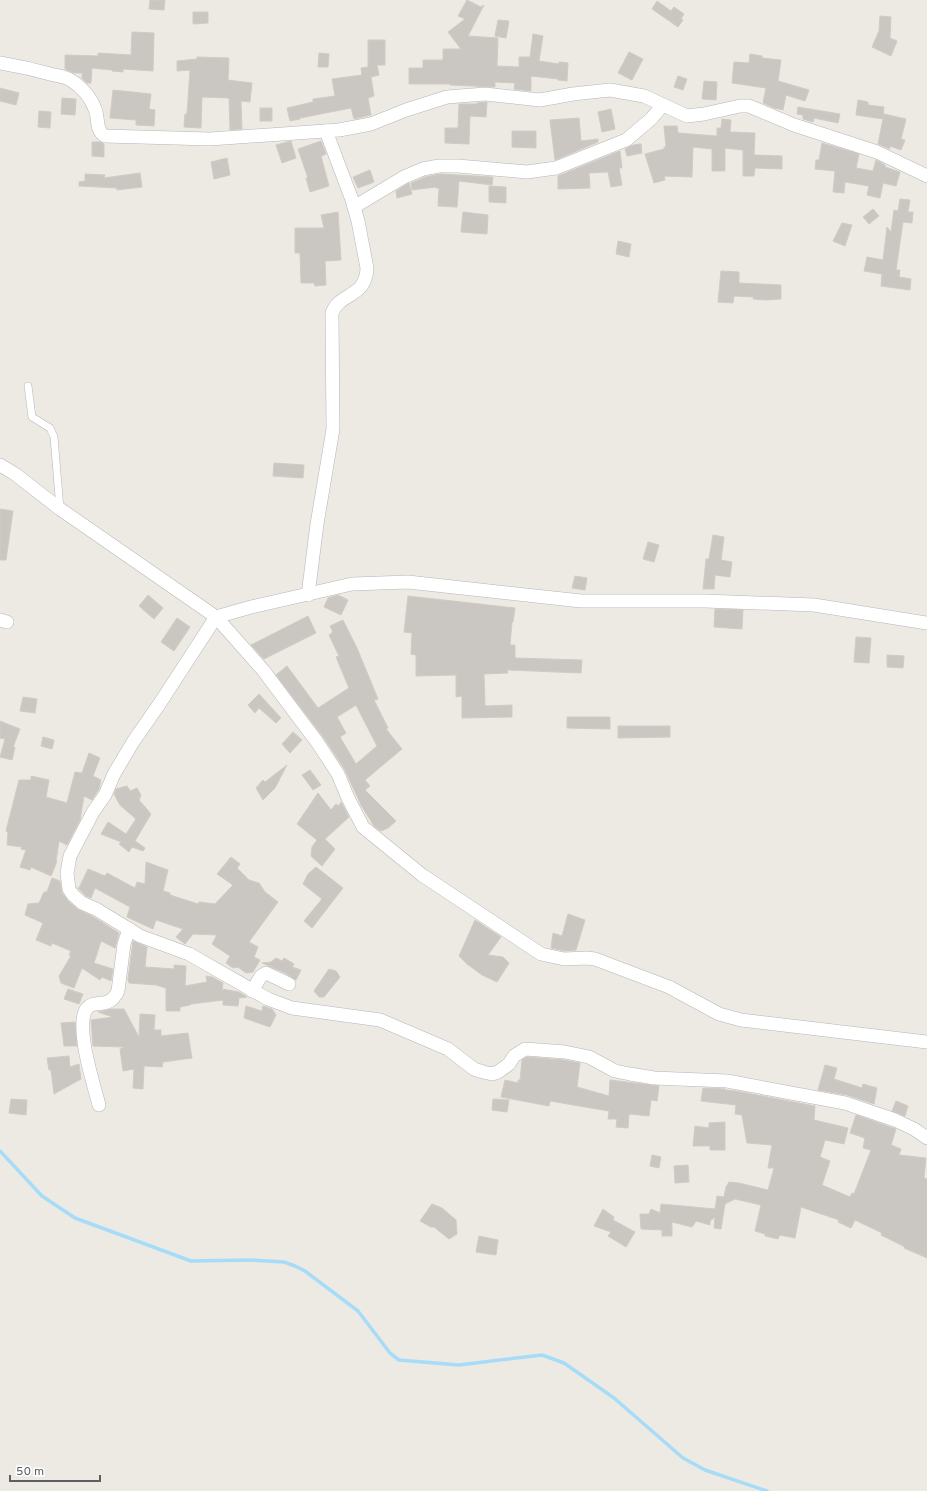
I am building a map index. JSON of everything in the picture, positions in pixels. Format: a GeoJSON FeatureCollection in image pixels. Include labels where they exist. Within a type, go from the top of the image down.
{"type":"FeatureCollection","features":[{"type":"Feature","properties":{"kind":"street"},"geometry":{"type":"LineString","coordinates":[[0,63],[38,70],[70,79],[77,84],[93,102],[97,112],[100,133],[105,136],[210,139],[339,130],[371,124],[406,110],[447,97],[485,94],[540,100],[573,94],[610,90],[644,96],[687,116],[740,106],[749,106],[794,125],[873,150],[927,176]]}},
{"type":"Feature","properties":{"kind":"street"},"geometry":{"type":"LineString","coordinates":[[354,207],[404,177],[423,169],[439,166],[458,166],[527,172],[556,168],[626,140],[651,119],[663,105]]}},
{"type":"Feature","properties":{"kind":"street"},"geometry":{"type":"LineString","coordinates":[[308,595],[317,524],[333,429],[332,313],[334,307],[360,288],[366,277],[367,268],[354,207],[326,131]]}},
{"type":"Feature","properties":{"kind":"street"},"geometry":{"type":"LineString","coordinates":[[0,465],[16,474],[60,509],[216,617],[263,670],[317,742],[338,774],[348,798],[363,826],[422,875],[541,954],[564,959],[595,959],[662,984],[719,1014],[741,1020],[927,1042]]}},
{"type":"Feature","properties":{"kind":"street"},"geometry":{"type":"LineString","coordinates":[[927,622],[814,605],[705,601],[581,601],[408,582],[352,584],[252,607],[216,617],[133,742],[114,774],[105,795],[92,812],[70,856],[67,879],[69,889],[82,903],[96,909],[140,936],[189,954],[268,999],[292,1008],[380,1020],[448,1049],[474,1069],[488,1073],[498,1072],[509,1064],[514,1056],[525,1049],[564,1052],[589,1057],[610,1068],[630,1074],[654,1078],[727,1081],[810,1095],[845,1103],[895,1120],[914,1129],[927,1138]]}},
{"type":"Feature","properties":{"kind":"street"},"geometry":{"type":"LineString","coordinates":[[99,1105],[84,1045],[83,1019],[86,1009],[89,1006],[108,1002],[115,998],[118,991],[124,944],[129,929]]}},
{"type":"Feature","properties":{"kind":"street"},"geometry":{"type":"LineString","coordinates":[[252,991],[261,976],[266,973],[289,984]]}},
{"type":"Feature","properties":{"kind":"lane"},"geometry":{"type":"LineString","coordinates":[[28,386],[32,416],[50,428],[54,437],[60,509]]}},
{"type":"Feature","properties":{"kind":"building"},"geometry":{"type":"Polygon","coordinates":[[[150,0],[165,0],[164,10],[149,9],[150,0]]]}},
{"type":"Feature","properties":{"kind":"building"},"geometry":{"type":"Polygon","coordinates":[[[467,0],[481,7],[484,5],[468,36],[498,38],[497,66],[519,67],[519,57],[530,57],[533,34],[543,36],[539,61],[559,64],[559,62],[568,63],[567,81],[531,76],[531,91],[514,89],[515,83],[495,82],[495,87],[450,84],[409,84],[409,68],[423,68],[423,60],[443,60],[443,49],[461,49],[448,32],[465,19],[458,16],[467,0]]]}},
{"type":"Feature","properties":{"kind":"building"},"geometry":{"type":"Polygon","coordinates":[[[657,1],[671,11],[674,7],[684,14],[681,19],[683,20],[678,27],[652,9],[657,1]]]}},
{"type":"Feature","properties":{"kind":"building"},"geometry":{"type":"Polygon","coordinates":[[[193,12],[208,12],[208,23],[193,24],[193,12]]]}},
{"type":"Feature","properties":{"kind":"building"},"geometry":{"type":"Polygon","coordinates":[[[880,16],[891,17],[890,38],[897,41],[891,56],[872,47],[879,31],[880,16]]]}},
{"type":"Feature","properties":{"kind":"building"},"geometry":{"type":"Polygon","coordinates":[[[498,20],[509,21],[506,38],[495,36],[498,20]]]}},
{"type":"Feature","properties":{"kind":"building"},"geometry":{"type":"Polygon","coordinates":[[[132,32],[154,33],[153,71],[123,69],[123,72],[92,68],[91,83],[87,83],[82,78],[82,73],[74,73],[65,69],[65,55],[98,56],[98,53],[131,55],[132,32]]]}},
{"type":"Feature","properties":{"kind":"building"},"geometry":{"type":"Polygon","coordinates":[[[368,40],[385,40],[385,65],[377,65],[379,75],[371,77],[374,96],[368,98],[371,115],[354,119],[351,108],[290,121],[287,108],[313,102],[313,99],[335,96],[332,79],[362,75],[361,68],[368,67],[368,40]]]}},
{"type":"Feature","properties":{"kind":"building"},"geometry":{"type":"Polygon","coordinates":[[[629,52],[643,59],[632,80],[618,73],[629,52]]]}},
{"type":"Feature","properties":{"kind":"building"},"geometry":{"type":"Polygon","coordinates":[[[319,53],[329,54],[328,67],[318,67],[319,53]]]}},
{"type":"Feature","properties":{"kind":"building"},"geometry":{"type":"Polygon","coordinates":[[[750,54],[762,56],[762,58],[781,60],[778,81],[809,90],[805,101],[786,95],[783,110],[774,108],[763,103],[766,88],[732,83],[734,62],[749,63],[750,54]]]}},
{"type":"Feature","properties":{"kind":"building"},"geometry":{"type":"Polygon","coordinates":[[[197,57],[229,58],[228,80],[252,83],[250,102],[241,101],[242,129],[230,130],[229,98],[202,97],[201,128],[184,127],[185,114],[187,114],[190,70],[177,71],[177,61],[197,59],[197,57]]]}},
{"type":"Feature","properties":{"kind":"building"},"geometry":{"type":"Polygon","coordinates":[[[678,76],[687,79],[683,90],[674,87],[678,76]]]}},
{"type":"Feature","properties":{"kind":"building"},"geometry":{"type":"Polygon","coordinates":[[[704,81],[717,82],[716,100],[702,99],[704,81]]]}},
{"type":"Feature","properties":{"kind":"building"},"geometry":{"type":"Polygon","coordinates":[[[0,88],[19,93],[16,105],[0,101],[0,88]]]}},
{"type":"Feature","properties":{"kind":"building"},"geometry":{"type":"Polygon","coordinates":[[[113,90],[151,94],[149,109],[155,110],[154,126],[136,125],[136,120],[110,118],[113,90]]]}},
{"type":"Feature","properties":{"kind":"building"},"geometry":{"type":"Polygon","coordinates":[[[62,98],[76,99],[75,115],[61,114],[62,98]]]}},
{"type":"Feature","properties":{"kind":"building"},"geometry":{"type":"Polygon","coordinates":[[[858,100],[868,102],[868,105],[884,107],[883,119],[856,115],[858,100]]]}},
{"type":"Feature","properties":{"kind":"building"},"geometry":{"type":"Polygon","coordinates":[[[487,102],[486,117],[470,116],[469,144],[445,143],[445,128],[458,128],[459,104],[477,104],[487,102]]]}},
{"type":"Feature","properties":{"kind":"building"},"geometry":{"type":"Polygon","coordinates":[[[798,107],[840,114],[838,123],[814,118],[813,122],[803,119],[803,115],[797,114],[798,107]]]}},
{"type":"Feature","properties":{"kind":"building"},"geometry":{"type":"Polygon","coordinates":[[[260,108],[272,108],[272,121],[260,121],[260,108]]]}},
{"type":"Feature","properties":{"kind":"building"},"geometry":{"type":"Polygon","coordinates":[[[611,109],[615,129],[602,132],[598,112],[611,109]]]}},
{"type":"Feature","properties":{"kind":"building"},"geometry":{"type":"Polygon","coordinates":[[[39,111],[51,112],[50,128],[38,127],[39,111]]]}},
{"type":"Feature","properties":{"kind":"building"},"geometry":{"type":"Polygon","coordinates":[[[884,114],[906,119],[901,139],[905,140],[901,150],[890,146],[890,149],[878,144],[884,114]]]}},
{"type":"Feature","properties":{"kind":"building"},"geometry":{"type":"Polygon","coordinates":[[[579,118],[581,141],[598,139],[598,142],[555,160],[550,120],[579,118]]]}},
{"type":"Feature","properties":{"kind":"building"},"geometry":{"type":"Polygon","coordinates":[[[722,119],[731,120],[730,132],[755,133],[754,155],[782,156],[782,169],[755,168],[754,176],[743,176],[743,150],[725,148],[725,171],[712,171],[712,149],[693,147],[692,177],[664,176],[665,180],[654,183],[645,154],[664,149],[664,147],[666,147],[664,126],[677,126],[678,133],[717,136],[717,128],[721,128],[722,119]]]}},
{"type":"Feature","properties":{"kind":"building"},"geometry":{"type":"Polygon","coordinates":[[[512,131],[536,131],[536,148],[512,147],[512,131]]]}},
{"type":"Feature","properties":{"kind":"building"},"geometry":{"type":"Polygon","coordinates":[[[291,141],[296,158],[282,163],[276,145],[291,141]]]}},
{"type":"Feature","properties":{"kind":"building"},"geometry":{"type":"Polygon","coordinates":[[[321,141],[326,154],[321,156],[329,186],[310,192],[306,178],[308,178],[298,149],[321,141]]]}},
{"type":"Feature","properties":{"kind":"building"},"geometry":{"type":"Polygon","coordinates":[[[92,142],[100,142],[104,144],[104,157],[92,156],[92,142]]]}},
{"type":"Feature","properties":{"kind":"building"},"geometry":{"type":"Polygon","coordinates":[[[822,143],[859,154],[856,168],[873,171],[876,160],[885,165],[885,167],[900,172],[896,186],[883,183],[880,198],[867,195],[869,186],[845,182],[844,193],[833,192],[835,171],[815,169],[816,160],[819,160],[822,143]]]}},
{"type":"Feature","properties":{"kind":"building"},"geometry":{"type":"Polygon","coordinates":[[[641,144],[642,153],[627,156],[625,149],[633,145],[641,144]]]}},
{"type":"Feature","properties":{"kind":"building"},"geometry":{"type":"Polygon","coordinates":[[[620,151],[622,168],[619,168],[622,185],[611,187],[608,172],[589,173],[590,188],[558,189],[558,176],[620,151]]]}},
{"type":"Feature","properties":{"kind":"building"},"geometry":{"type":"Polygon","coordinates":[[[227,158],[230,175],[214,179],[211,162],[227,158]]]}},
{"type":"Feature","properties":{"kind":"building"},"geometry":{"type":"Polygon","coordinates":[[[370,170],[374,182],[358,188],[353,177],[370,170]]]}},
{"type":"Feature","properties":{"kind":"building"},"geometry":{"type":"Polygon","coordinates":[[[140,173],[142,187],[117,190],[117,188],[79,186],[79,182],[85,181],[85,174],[105,175],[104,178],[140,173]]]}},
{"type":"Feature","properties":{"kind":"building"},"geometry":{"type":"Polygon","coordinates":[[[440,174],[493,177],[492,185],[459,181],[457,207],[438,206],[439,188],[436,187],[412,190],[411,183],[425,177],[440,174]]]}},
{"type":"Feature","properties":{"kind":"building"},"geometry":{"type":"Polygon","coordinates":[[[409,183],[412,194],[397,198],[396,191],[409,183]]]}},
{"type":"Feature","properties":{"kind":"building"},"geometry":{"type":"Polygon","coordinates":[[[489,186],[506,187],[506,203],[489,202],[489,186]]]}},
{"type":"Feature","properties":{"kind":"building"},"geometry":{"type":"Polygon","coordinates":[[[900,199],[910,200],[908,212],[913,212],[912,223],[903,222],[896,270],[900,270],[899,277],[911,279],[910,290],[881,286],[882,274],[864,271],[867,257],[883,260],[887,227],[891,232],[894,210],[898,211],[900,199]]]}},
{"type":"Feature","properties":{"kind":"building"},"geometry":{"type":"Polygon","coordinates":[[[873,209],[879,216],[869,224],[863,217],[873,209]]]}},
{"type":"Feature","properties":{"kind":"building"},"geometry":{"type":"Polygon","coordinates":[[[338,212],[341,260],[325,261],[326,285],[315,286],[314,283],[301,283],[300,253],[295,253],[295,228],[324,228],[321,215],[338,212]]]}},
{"type":"Feature","properties":{"kind":"building"},"geometry":{"type":"Polygon","coordinates":[[[463,212],[488,215],[487,234],[461,232],[463,212]]]}},
{"type":"Feature","properties":{"kind":"building"},"geometry":{"type":"Polygon","coordinates":[[[842,223],[852,225],[845,246],[833,241],[842,223]]]}},
{"type":"Feature","properties":{"kind":"building"},"geometry":{"type":"Polygon","coordinates":[[[618,241],[631,244],[629,257],[616,254],[618,241]]]}},
{"type":"Feature","properties":{"kind":"building"},"geometry":{"type":"Polygon","coordinates":[[[721,271],[739,272],[739,283],[781,285],[781,299],[765,300],[753,299],[754,297],[734,296],[733,303],[718,302],[721,271]]]}},
{"type":"Feature","properties":{"kind":"building"},"geometry":{"type":"Polygon","coordinates":[[[274,463],[304,465],[303,478],[273,476],[274,463]]]}},
{"type":"Feature","properties":{"kind":"building"},"geometry":{"type":"Polygon","coordinates":[[[0,509],[13,511],[6,560],[0,560],[0,509]]]}},
{"type":"Feature","properties":{"kind":"building"},"geometry":{"type":"Polygon","coordinates":[[[713,535],[724,537],[721,560],[732,562],[730,577],[715,575],[714,589],[703,589],[706,559],[709,559],[713,535]]]}},
{"type":"Feature","properties":{"kind":"building"},"geometry":{"type":"Polygon","coordinates":[[[648,542],[659,545],[654,562],[643,559],[648,542]]]}},
{"type":"Feature","properties":{"kind":"building"},"geometry":{"type":"Polygon","coordinates":[[[575,576],[587,578],[585,590],[572,588],[575,576]]]}},
{"type":"Feature","properties":{"kind":"building"},"geometry":{"type":"Polygon","coordinates":[[[148,595],[163,608],[154,619],[139,606],[148,595]]]}},
{"type":"Feature","properties":{"kind":"building"},"geometry":{"type":"Polygon","coordinates":[[[338,595],[348,600],[341,615],[324,607],[328,598],[338,595]]]}},
{"type":"Feature","properties":{"kind":"building"},"geometry":{"type":"Polygon","coordinates":[[[408,596],[515,608],[510,645],[515,645],[515,658],[582,660],[581,673],[507,670],[508,673],[484,674],[485,706],[512,705],[512,717],[462,718],[462,696],[456,697],[456,675],[416,676],[416,655],[411,654],[412,633],[404,632],[408,596]]]}},
{"type":"Feature","properties":{"kind":"building"},"geometry":{"type":"Polygon","coordinates":[[[715,609],[743,610],[742,629],[714,627],[715,609]]]}},
{"type":"Feature","properties":{"kind":"building"},"geometry":{"type":"Polygon","coordinates":[[[308,616],[316,633],[264,659],[251,645],[308,616]]]}},
{"type":"Feature","properties":{"kind":"building"},"geometry":{"type":"Polygon","coordinates":[[[177,618],[190,627],[174,651],[161,642],[177,618]]]}},
{"type":"Feature","properties":{"kind":"building"},"geometry":{"type":"Polygon","coordinates":[[[343,620],[357,648],[378,699],[374,700],[388,728],[386,729],[402,749],[365,780],[370,786],[365,790],[396,821],[388,828],[381,831],[374,826],[361,805],[345,770],[324,738],[276,675],[287,666],[318,708],[349,688],[336,657],[339,656],[329,635],[333,632],[330,626],[343,620]],[[356,705],[337,717],[346,733],[340,737],[356,764],[377,746],[356,705]]]}},
{"type":"Feature","properties":{"kind":"building"},"geometry":{"type":"Polygon","coordinates":[[[856,637],[871,638],[869,663],[854,662],[856,637]]]}},
{"type":"Feature","properties":{"kind":"building"},"geometry":{"type":"Polygon","coordinates":[[[887,655],[904,656],[903,668],[887,667],[887,655]]]}},
{"type":"Feature","properties":{"kind":"building"},"geometry":{"type":"Polygon","coordinates":[[[259,694],[281,718],[276,723],[259,708],[255,713],[248,705],[259,694]]]}},
{"type":"Feature","properties":{"kind":"building"},"geometry":{"type":"Polygon","coordinates":[[[23,697],[37,699],[35,713],[20,711],[23,697]]]}},
{"type":"Feature","properties":{"kind":"building"},"geometry":{"type":"Polygon","coordinates":[[[567,717],[610,717],[610,729],[567,728],[567,717]]]}},
{"type":"Feature","properties":{"kind":"building"},"geometry":{"type":"Polygon","coordinates":[[[0,721],[20,729],[13,747],[15,747],[12,760],[0,757],[5,739],[0,738],[0,721]]]}},
{"type":"Feature","properties":{"kind":"building"},"geometry":{"type":"Polygon","coordinates":[[[618,726],[670,726],[670,737],[618,738],[618,726]]]}},
{"type":"Feature","properties":{"kind":"building"},"geometry":{"type":"Polygon","coordinates":[[[293,732],[302,740],[290,753],[282,744],[293,732]]]}},
{"type":"Feature","properties":{"kind":"building"},"geometry":{"type":"Polygon","coordinates":[[[43,737],[54,740],[52,749],[41,746],[43,737]]]}},
{"type":"Feature","properties":{"kind":"building"},"geometry":{"type":"Polygon","coordinates":[[[89,753],[100,758],[93,776],[101,780],[99,789],[92,800],[84,796],[80,820],[67,845],[59,841],[57,861],[51,876],[31,867],[30,870],[20,867],[26,850],[21,849],[22,847],[7,845],[8,832],[6,831],[19,780],[31,780],[31,776],[49,780],[46,797],[67,803],[75,772],[82,773],[89,753]]]}},
{"type":"Feature","properties":{"kind":"building"},"geometry":{"type":"Polygon","coordinates":[[[287,765],[275,788],[263,800],[256,788],[263,780],[265,782],[287,765]]]}},
{"type":"Feature","properties":{"kind":"building"},"geometry":{"type":"Polygon","coordinates":[[[310,770],[321,785],[313,790],[302,775],[310,770]]]}},
{"type":"Feature","properties":{"kind":"building"},"geometry":{"type":"Polygon","coordinates":[[[127,786],[130,791],[137,788],[141,795],[139,800],[151,814],[135,841],[145,848],[143,851],[132,847],[129,852],[119,844],[121,842],[101,834],[108,822],[126,834],[136,819],[120,805],[114,794],[116,789],[127,786]]]}},
{"type":"Feature","properties":{"kind":"building"},"geometry":{"type":"Polygon","coordinates":[[[318,793],[331,810],[336,804],[339,806],[341,802],[349,817],[325,839],[335,849],[322,866],[311,856],[312,847],[317,840],[297,824],[318,793]]]}},
{"type":"Feature","properties":{"kind":"building"},"geometry":{"type":"Polygon","coordinates":[[[231,857],[240,864],[237,868],[249,880],[259,883],[265,892],[278,902],[249,942],[258,947],[254,957],[260,960],[253,972],[246,973],[238,967],[233,968],[226,963],[230,956],[212,944],[217,935],[193,934],[185,944],[176,937],[183,929],[156,920],[153,929],[127,917],[130,907],[95,888],[91,898],[86,896],[78,888],[88,869],[105,876],[107,873],[135,888],[137,882],[145,884],[146,862],[168,870],[163,891],[170,893],[170,895],[198,904],[199,902],[215,904],[233,885],[217,874],[231,857]]]}},
{"type":"Feature","properties":{"kind":"building"},"geometry":{"type":"Polygon","coordinates":[[[316,867],[343,888],[312,928],[304,921],[322,899],[303,884],[308,874],[316,867]]]}},
{"type":"Feature","properties":{"kind":"building"},"geometry":{"type":"Polygon","coordinates":[[[52,878],[60,881],[62,893],[77,909],[92,916],[119,933],[115,948],[101,941],[94,963],[113,969],[111,981],[102,977],[100,980],[82,968],[74,988],[61,983],[59,976],[71,956],[69,955],[71,951],[52,943],[51,946],[36,940],[43,923],[25,915],[28,904],[39,903],[44,892],[47,892],[52,878]]]}},
{"type":"Feature","properties":{"kind":"building"},"geometry":{"type":"Polygon","coordinates":[[[568,914],[585,920],[576,950],[565,951],[551,948],[553,933],[562,936],[568,914]]]}},
{"type":"Feature","properties":{"kind":"building"},"geometry":{"type":"Polygon","coordinates":[[[475,920],[501,937],[488,955],[503,957],[509,963],[497,982],[482,975],[459,956],[475,920]]]}},
{"type":"Feature","properties":{"kind":"building"},"geometry":{"type":"Polygon","coordinates":[[[133,941],[147,947],[145,967],[174,969],[174,965],[186,966],[185,986],[207,982],[206,976],[212,977],[223,983],[222,989],[239,992],[247,997],[239,998],[238,1006],[223,1005],[223,1000],[191,1004],[180,1007],[180,1011],[166,1011],[166,988],[156,985],[129,983],[128,979],[133,941]]]}},
{"type":"Feature","properties":{"kind":"building"},"geometry":{"type":"Polygon","coordinates":[[[276,958],[282,961],[284,958],[294,964],[292,967],[301,970],[296,980],[285,973],[262,963],[271,962],[276,958]]]}},
{"type":"Feature","properties":{"kind":"building"},"geometry":{"type":"Polygon","coordinates":[[[329,969],[336,971],[340,977],[324,997],[319,997],[314,991],[329,969]]]}},
{"type":"Feature","properties":{"kind":"building"},"geometry":{"type":"Polygon","coordinates":[[[68,989],[83,994],[79,1004],[64,999],[68,989]]]}},
{"type":"Feature","properties":{"kind":"building"},"geometry":{"type":"Polygon","coordinates":[[[246,1006],[262,1011],[263,1006],[272,1009],[276,1015],[270,1027],[244,1018],[246,1006]]]}},
{"type":"Feature","properties":{"kind":"building"},"geometry":{"type":"Polygon","coordinates":[[[111,1009],[124,1009],[139,1037],[140,1014],[155,1015],[154,1030],[161,1030],[161,1036],[188,1033],[192,1058],[163,1062],[162,1067],[144,1066],[143,1089],[133,1088],[134,1069],[123,1071],[120,1049],[125,1047],[93,1046],[91,1020],[113,1017],[98,1012],[111,1009]]]}},
{"type":"Feature","properties":{"kind":"building"},"geometry":{"type":"Polygon","coordinates":[[[75,1022],[77,1046],[64,1046],[61,1023],[75,1022]]]}},
{"type":"Feature","properties":{"kind":"building"},"geometry":{"type":"Polygon","coordinates":[[[69,1056],[70,1067],[79,1064],[81,1079],[54,1094],[51,1070],[49,1070],[47,1058],[69,1056]]]}},
{"type":"Feature","properties":{"kind":"building"},"geometry":{"type":"Polygon","coordinates":[[[527,1057],[580,1063],[577,1087],[609,1096],[610,1080],[659,1086],[657,1101],[651,1100],[649,1116],[629,1114],[628,1128],[616,1127],[617,1119],[608,1119],[609,1111],[550,1101],[549,1106],[501,1097],[505,1080],[518,1083],[518,1080],[520,1080],[522,1060],[527,1057]]]}},
{"type":"Feature","properties":{"kind":"building"},"geometry":{"type":"Polygon","coordinates":[[[825,1065],[837,1068],[834,1079],[862,1088],[863,1084],[877,1088],[874,1104],[847,1095],[818,1090],[825,1065]]]}},
{"type":"Feature","properties":{"kind":"building"},"geometry":{"type":"Polygon","coordinates":[[[703,1088],[725,1089],[815,1106],[814,1120],[848,1128],[844,1144],[825,1140],[820,1157],[830,1161],[822,1185],[850,1197],[852,1193],[854,1194],[871,1150],[863,1148],[865,1138],[850,1133],[856,1115],[896,1129],[891,1145],[901,1149],[899,1155],[926,1158],[924,1178],[927,1179],[927,1258],[904,1248],[905,1247],[881,1235],[882,1233],[855,1220],[851,1228],[838,1222],[839,1220],[801,1207],[795,1238],[780,1235],[778,1239],[765,1236],[765,1234],[755,1231],[761,1205],[735,1199],[725,1204],[721,1229],[714,1228],[715,1217],[710,1221],[710,1225],[696,1221],[692,1227],[672,1222],[672,1236],[662,1236],[662,1230],[641,1229],[640,1214],[649,1214],[651,1209],[660,1213],[661,1204],[715,1209],[717,1196],[724,1197],[726,1187],[729,1182],[768,1190],[774,1168],[768,1168],[772,1145],[747,1143],[742,1115],[735,1114],[736,1105],[701,1101],[703,1088]]]}},
{"type":"Feature","properties":{"kind":"building"},"geometry":{"type":"Polygon","coordinates":[[[11,1099],[27,1100],[26,1115],[9,1113],[11,1099]]]}},
{"type":"Feature","properties":{"kind":"building"},"geometry":{"type":"Polygon","coordinates":[[[493,1099],[509,1100],[507,1112],[492,1110],[493,1099]]]}},
{"type":"Feature","properties":{"kind":"building"},"geometry":{"type":"Polygon","coordinates":[[[896,1101],[908,1106],[905,1116],[892,1111],[896,1101]]]}},
{"type":"Feature","properties":{"kind":"building"},"geometry":{"type":"Polygon","coordinates":[[[725,1122],[725,1150],[710,1150],[710,1146],[693,1146],[695,1126],[709,1128],[709,1123],[725,1122]]]}},
{"type":"Feature","properties":{"kind":"building"},"geometry":{"type":"Polygon","coordinates":[[[652,1155],[661,1157],[659,1168],[650,1166],[652,1155]]]}},
{"type":"Feature","properties":{"kind":"building"},"geometry":{"type":"Polygon","coordinates":[[[688,1165],[689,1182],[675,1183],[674,1166],[688,1165]]]}},
{"type":"Feature","properties":{"kind":"building"},"geometry":{"type":"Polygon","coordinates":[[[432,1204],[442,1208],[456,1220],[457,1234],[449,1239],[434,1227],[420,1221],[432,1204]]]}},
{"type":"Feature","properties":{"kind":"building"},"geometry":{"type":"Polygon","coordinates":[[[603,1209],[614,1217],[613,1220],[635,1232],[626,1247],[608,1236],[611,1232],[594,1226],[603,1209]]]}},
{"type":"Feature","properties":{"kind":"building"},"geometry":{"type":"Polygon","coordinates":[[[479,1236],[498,1240],[496,1255],[476,1252],[479,1236]]]}},
{"type":"Feature","properties":{"kind":"waterway"},"geometry":{"type":"LineString","coordinates":[[0,1151],[42,1196],[75,1218],[191,1261],[251,1260],[284,1262],[305,1271],[358,1311],[390,1353],[399,1360],[459,1365],[542,1355],[564,1363],[614,1398],[683,1458],[705,1470],[767,1491]]}}]}
